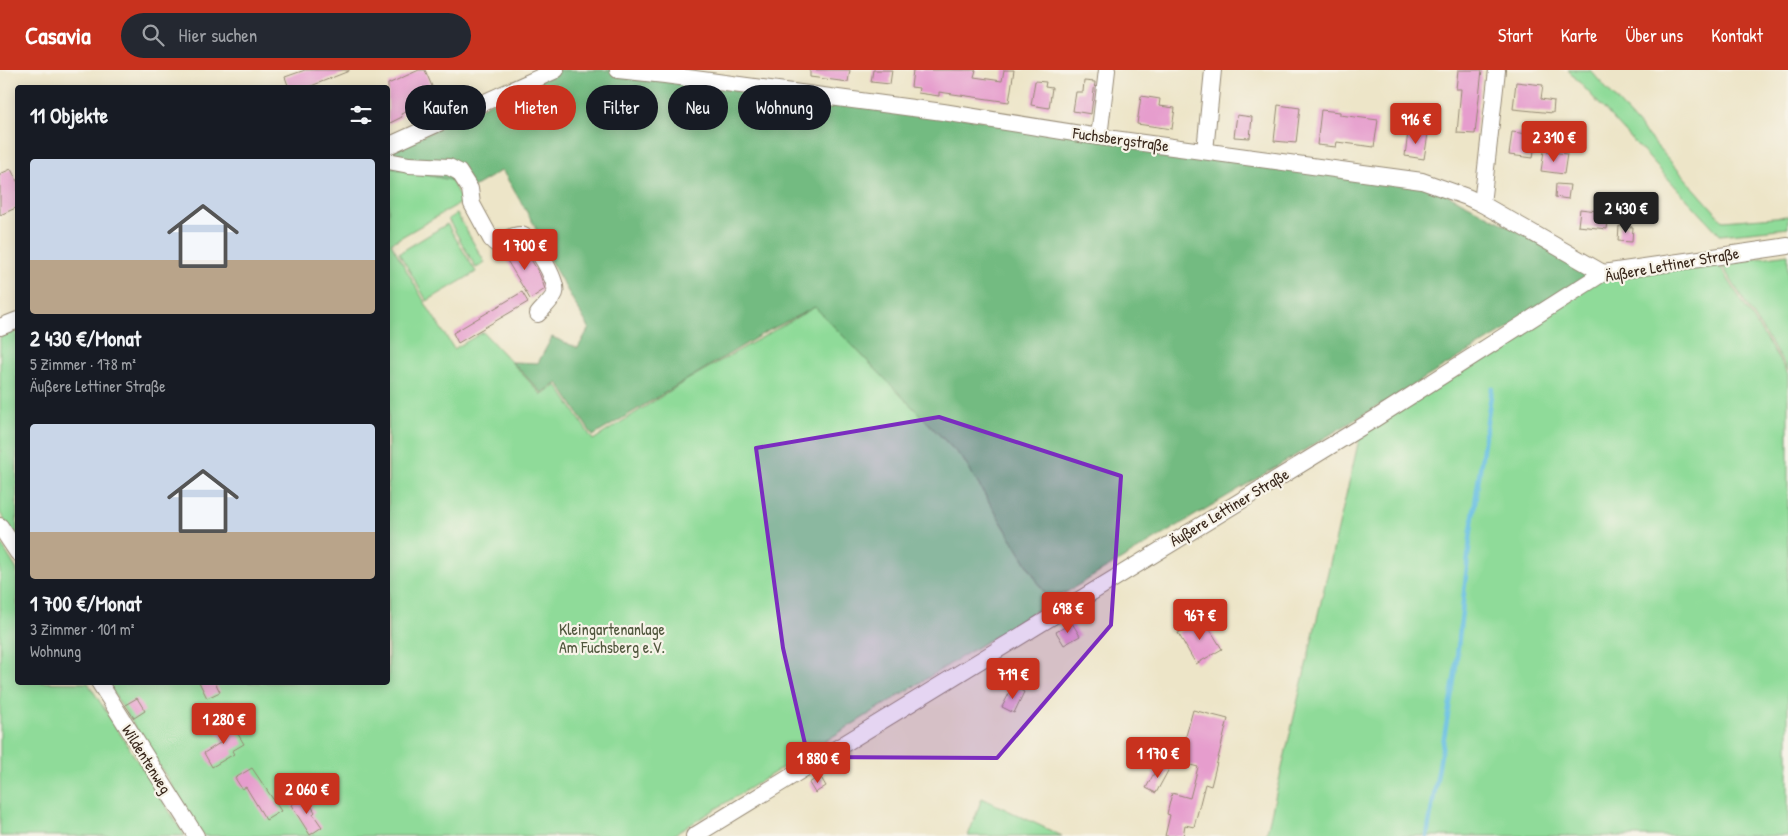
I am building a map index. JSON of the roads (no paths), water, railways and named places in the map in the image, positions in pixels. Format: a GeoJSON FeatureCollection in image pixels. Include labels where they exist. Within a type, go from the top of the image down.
{"type":"FeatureCollection","features":[{"type":"Feature","properties":{"kind":"street"},"geometry":{"type":"LineString","coordinates":[[390,145],[556,70]]}},
{"type":"Feature","properties":{"kind":"street","name":"Fuchsbergstraße"},"geometry":{"type":"LineString","coordinates":[[618,70],[934,111],[1099,137],[1422,181],[1482,204],[1602,273]]}},
{"type":"Feature","properties":{"kind":"street"},"geometry":{"type":"LineString","coordinates":[[1099,137],[1107,70]]}},
{"type":"Feature","properties":{"kind":"street"},"geometry":{"type":"LineString","coordinates":[[1205,151],[1213,70]]}},
{"type":"Feature","properties":{"kind":"street"},"geometry":{"type":"LineString","coordinates":[[1482,204],[1497,70]]}},
{"type":"Feature","properties":{"kind":"street"},"geometry":{"type":"LineString","coordinates":[[390,161],[409,165],[449,167],[459,172],[470,189],[472,204],[495,243],[509,237],[521,235],[528,238],[535,246],[556,284],[555,293],[538,314]]}},
{"type":"Feature","properties":{"kind":"street","name":"Äußere Lettiner Straße"},"geometry":{"type":"LineString","coordinates":[[694,836],[1368,423],[1602,273],[1788,246]]}},
{"type":"Feature","properties":{"kind":"street"},"geometry":{"type":"LineString","coordinates":[[0,328],[15,321]]}},
{"type":"Feature","properties":{"kind":"street"},"geometry":{"type":"LineString","coordinates":[[0,526],[15,548]]}},
{"type":"Feature","properties":{"kind":"street","name":"Wildentenweg"},"geometry":{"type":"LineString","coordinates":[[101,685],[196,836]]}},
{"type":"Feature","properties":{"kind":"waterway"},"geometry":{"type":"LineString","coordinates":[[1427,836],[1455,674],[1471,530],[1492,388]]}},
{"type":"Feature","properties":{"kind":"park label","name":"Kleingartenanlage Am Fuchsberg e.V."},"geometry":{"type":"Point","coordinates":[612,638]}}]}
